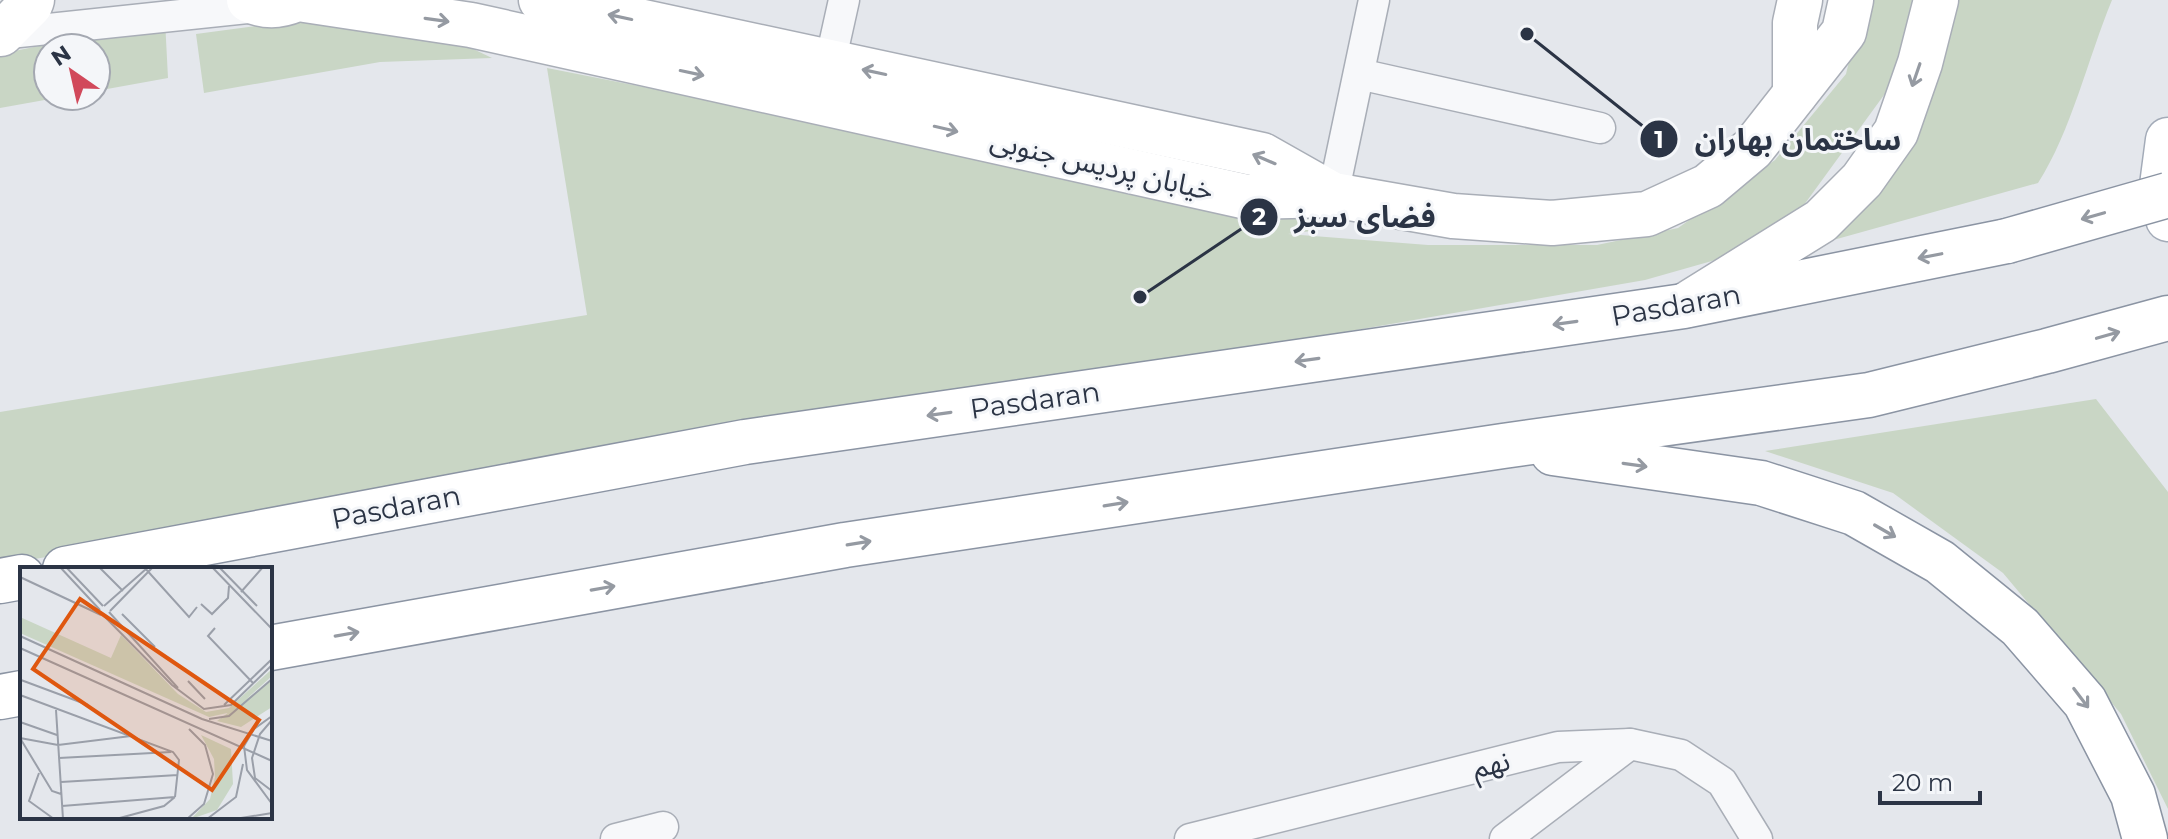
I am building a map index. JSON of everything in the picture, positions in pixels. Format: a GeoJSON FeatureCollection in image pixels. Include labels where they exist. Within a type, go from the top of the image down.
{"type":"FeatureCollection","features":[{"type":"Feature","properties":{"kind":"main road"},"geometry":{"type":"LineString","coordinates":[[0,34],[32,0]]}},
{"type":"Feature","properties":{"kind":"main road","name":"خیابان پردیس جنوبی"},"geometry":{"type":"LineString","coordinates":[[541,0],[826,82]]}},
{"type":"Feature","properties":{"kind":"main road"},"geometry":{"type":"LineString","coordinates":[[1795,94],[1795,23],[1800,0]]}},
{"type":"Feature","properties":{"kind":"main road","name":"خیابان پردیس جنوبی"},"geometry":{"type":"LineString","coordinates":[[279,1],[471,25],[1262,155],[1333,195],[1453,216],[1552,223],[1647,214],[1708,186],[1752,149],[1844,32],[1851,0]]}},
{"type":"Feature","properties":{"kind":"main road"},"geometry":{"type":"LineString","coordinates":[[1684,306],[1821,221],[1862,180],[1896,132],[1920,63],[1936,0]]}},
{"type":"Feature","properties":{"kind":"main road"},"geometry":{"type":"LineString","coordinates":[[2168,140],[2161,193],[2168,219]]}},
{"type":"Feature","properties":{"kind":"main road","name":"Pasdaran"},"geometry":{"type":"LineString","coordinates":[[76,567],[745,442],[1684,306],[2007,241],[2168,195]]}},
{"type":"Feature","properties":{"kind":"main road"},"geometry":{"type":"LineString","coordinates":[[272,648],[845,545],[1503,446],[1869,395],[2168,318]]}},
{"type":"Feature","properties":{"kind":"main road"},"geometry":{"type":"LineString","coordinates":[[1503,446],[1761,483],[1854,513],[1940,562],[2020,627],[2085,702],[2133,795],[2145,839]]}},
{"type":"Feature","properties":{"kind":"main road"},"geometry":{"type":"LineString","coordinates":[[0,581],[20,577]]}},
{"type":"Feature","properties":{"kind":"main road"},"geometry":{"type":"LineString","coordinates":[[0,697],[20,693]]}},
{"type":"Feature","properties":{"kind":"street"},"geometry":{"type":"LineString","coordinates":[[826,82],[844,0]]}},
{"type":"Feature","properties":{"kind":"street"},"geometry":{"type":"LineString","coordinates":[[1333,195],[1374,0]]}},
{"type":"Feature","properties":{"kind":"street"},"geometry":{"type":"LineString","coordinates":[[0,34],[279,1]]}},
{"type":"Feature","properties":{"kind":"street"},"geometry":{"type":"LineString","coordinates":[[1359,74],[1600,128]]}},
{"type":"Feature","properties":{"kind":"street"},"geometry":{"type":"LineString","coordinates":[[1505,839],[1630,744]]}},
{"type":"Feature","properties":{"kind":"street","name":"نهم"},"geometry":{"type":"LineString","coordinates":[[1191,839],[1558,747],[1630,744],[1681,755],[1722,782],[1757,839]]}},
{"type":"Feature","properties":{"kind":"street"},"geometry":{"type":"LineString","coordinates":[[616,839],[663,827]]}},
{"type":"Feature","properties":{"kind":"green space"},"geometry":{"type":"Polygon","coordinates":[[[1864,0],[1912,0],[1892,84],[1801,209],[1733,255],[1645,280],[0,565],[0,412],[587,315],[547,68],[1349,226],[1288,234],[1428,245],[1597,245],[1678,228],[1775,160],[1846,74],[1864,0]]]}},
{"type":"Feature","properties":{"kind":"green space"},"geometry":{"type":"Polygon","coordinates":[[[1950,0],[2112,0],[2070,118],[2050,163],[2038,183],[1819,244],[1950,0]]]}},
{"type":"Feature","properties":{"kind":"green space"},"geometry":{"type":"Polygon","coordinates":[[[307,19],[469,47],[492,58],[380,62],[204,93],[196,34],[307,19]]]}},
{"type":"Feature","properties":{"kind":"green space"},"geometry":{"type":"Polygon","coordinates":[[[165,20],[168,78],[112,88],[112,32],[107,32],[165,20]]]}},
{"type":"Feature","properties":{"kind":"green space"},"geometry":{"type":"Polygon","coordinates":[[[32,47],[32,102],[0,108],[0,54],[32,47]]]}},
{"type":"Feature","properties":{"kind":"green space"},"geometry":{"type":"Polygon","coordinates":[[[2096,399],[2168,492],[2168,809],[2121,714],[2003,573],[1893,493],[1765,451],[2096,399]]]}},
{"type":"Feature","properties":{"kind":"place","name":"ساختمان بهاران"},"geometry":{"type":"Point","coordinates":[1527,34]}},
{"type":"Feature","properties":{"kind":"place","name":"فضای سبز"},"geometry":{"type":"Point","coordinates":[1140,297]}}]}
